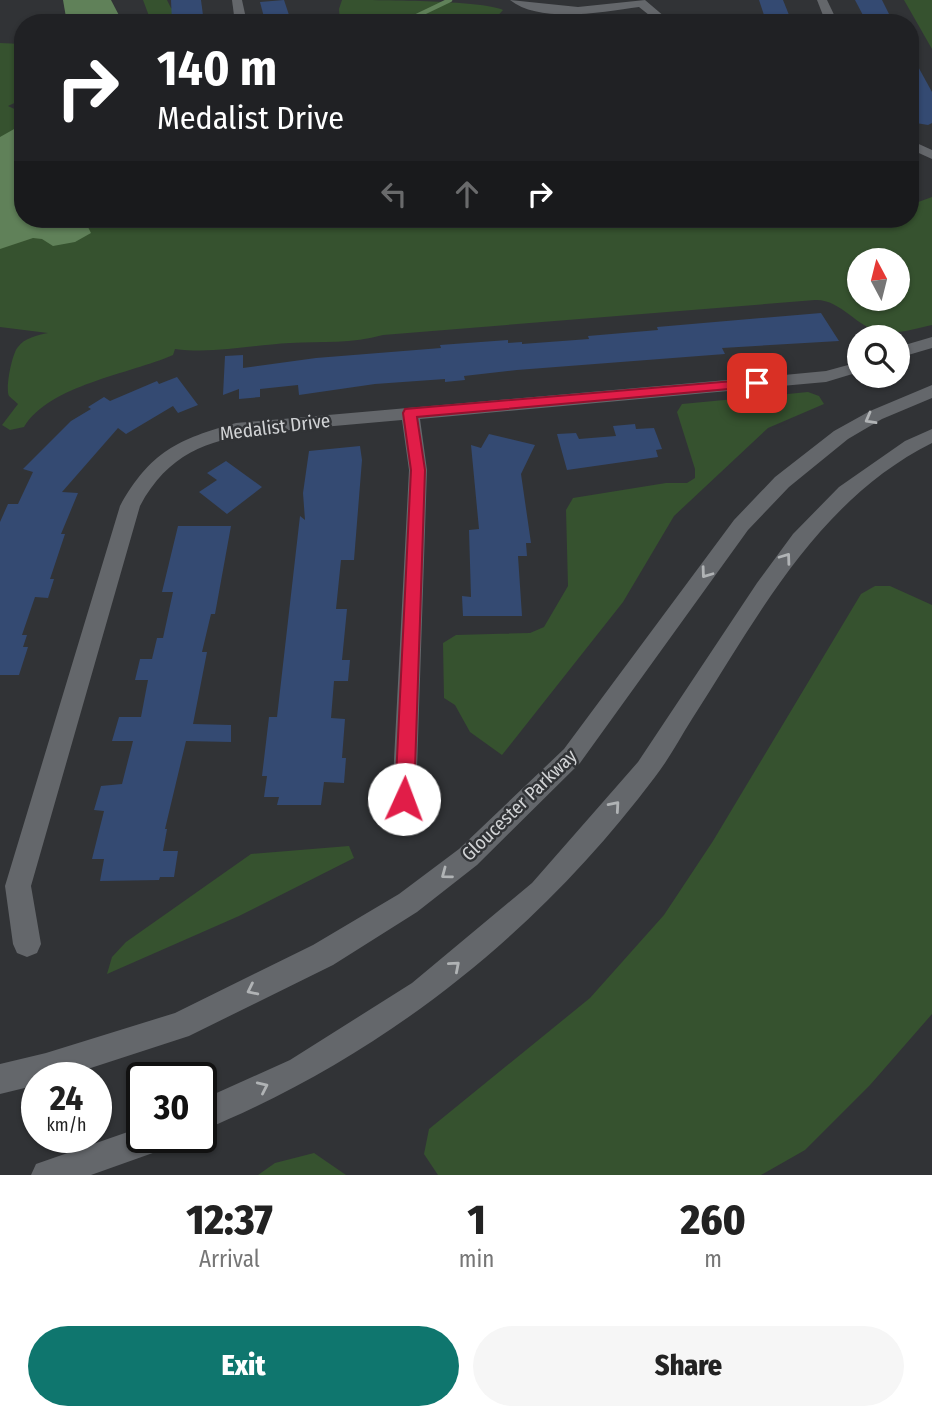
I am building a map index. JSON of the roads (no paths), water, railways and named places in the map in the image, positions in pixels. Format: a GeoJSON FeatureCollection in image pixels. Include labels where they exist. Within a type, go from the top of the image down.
{"type":"FeatureCollection","features":[{"type":"Feature","properties":{"kind":"street"},"geometry":{"type":"LineString","coordinates":[[515,0],[551,11],[592,10],[640,2],[655,14]]}},
{"type":"Feature","properties":{"kind":"street"},"geometry":{"type":"LineString","coordinates":[[910,349],[932,342]]}},
{"type":"Feature","properties":{"kind":"street","name":"Medalist Drive"},"geometry":{"type":"LineString","coordinates":[[27,944],[18,886],[130,506],[143,480],[165,459],[207,437],[236,429],[784,381],[847,371]]}},
{"type":"Feature","properties":{"kind":"street","name":"Gloucester Parkway"},"geometry":{"type":"LineString","coordinates":[[0,1079],[46,1068],[180,1026],[323,955],[408,903],[468,857],[572,756],[741,525],[782,482],[841,435],[876,415],[932,391]]}},
{"type":"Feature","properties":{"kind":"street"},"geometry":{"type":"LineString","coordinates":[[404,799],[418,470],[410,413]]}},
{"type":"Feature","properties":{"kind":"street"},"geometry":{"type":"LineString","coordinates":[[217,1109],[300,1070],[422,993],[541,892],[647,769],[764,589],[800,539],[846,492],[892,458],[932,435]]}},
{"type":"Feature","properties":{"kind":"street"},"geometry":{"type":"LineString","coordinates":[[47,1175],[126,1147]]}},
{"type":"Feature","properties":{"kind":"waterway"},"geometry":{"type":"LineString","coordinates":[[421,14],[450,0]]}}]}
